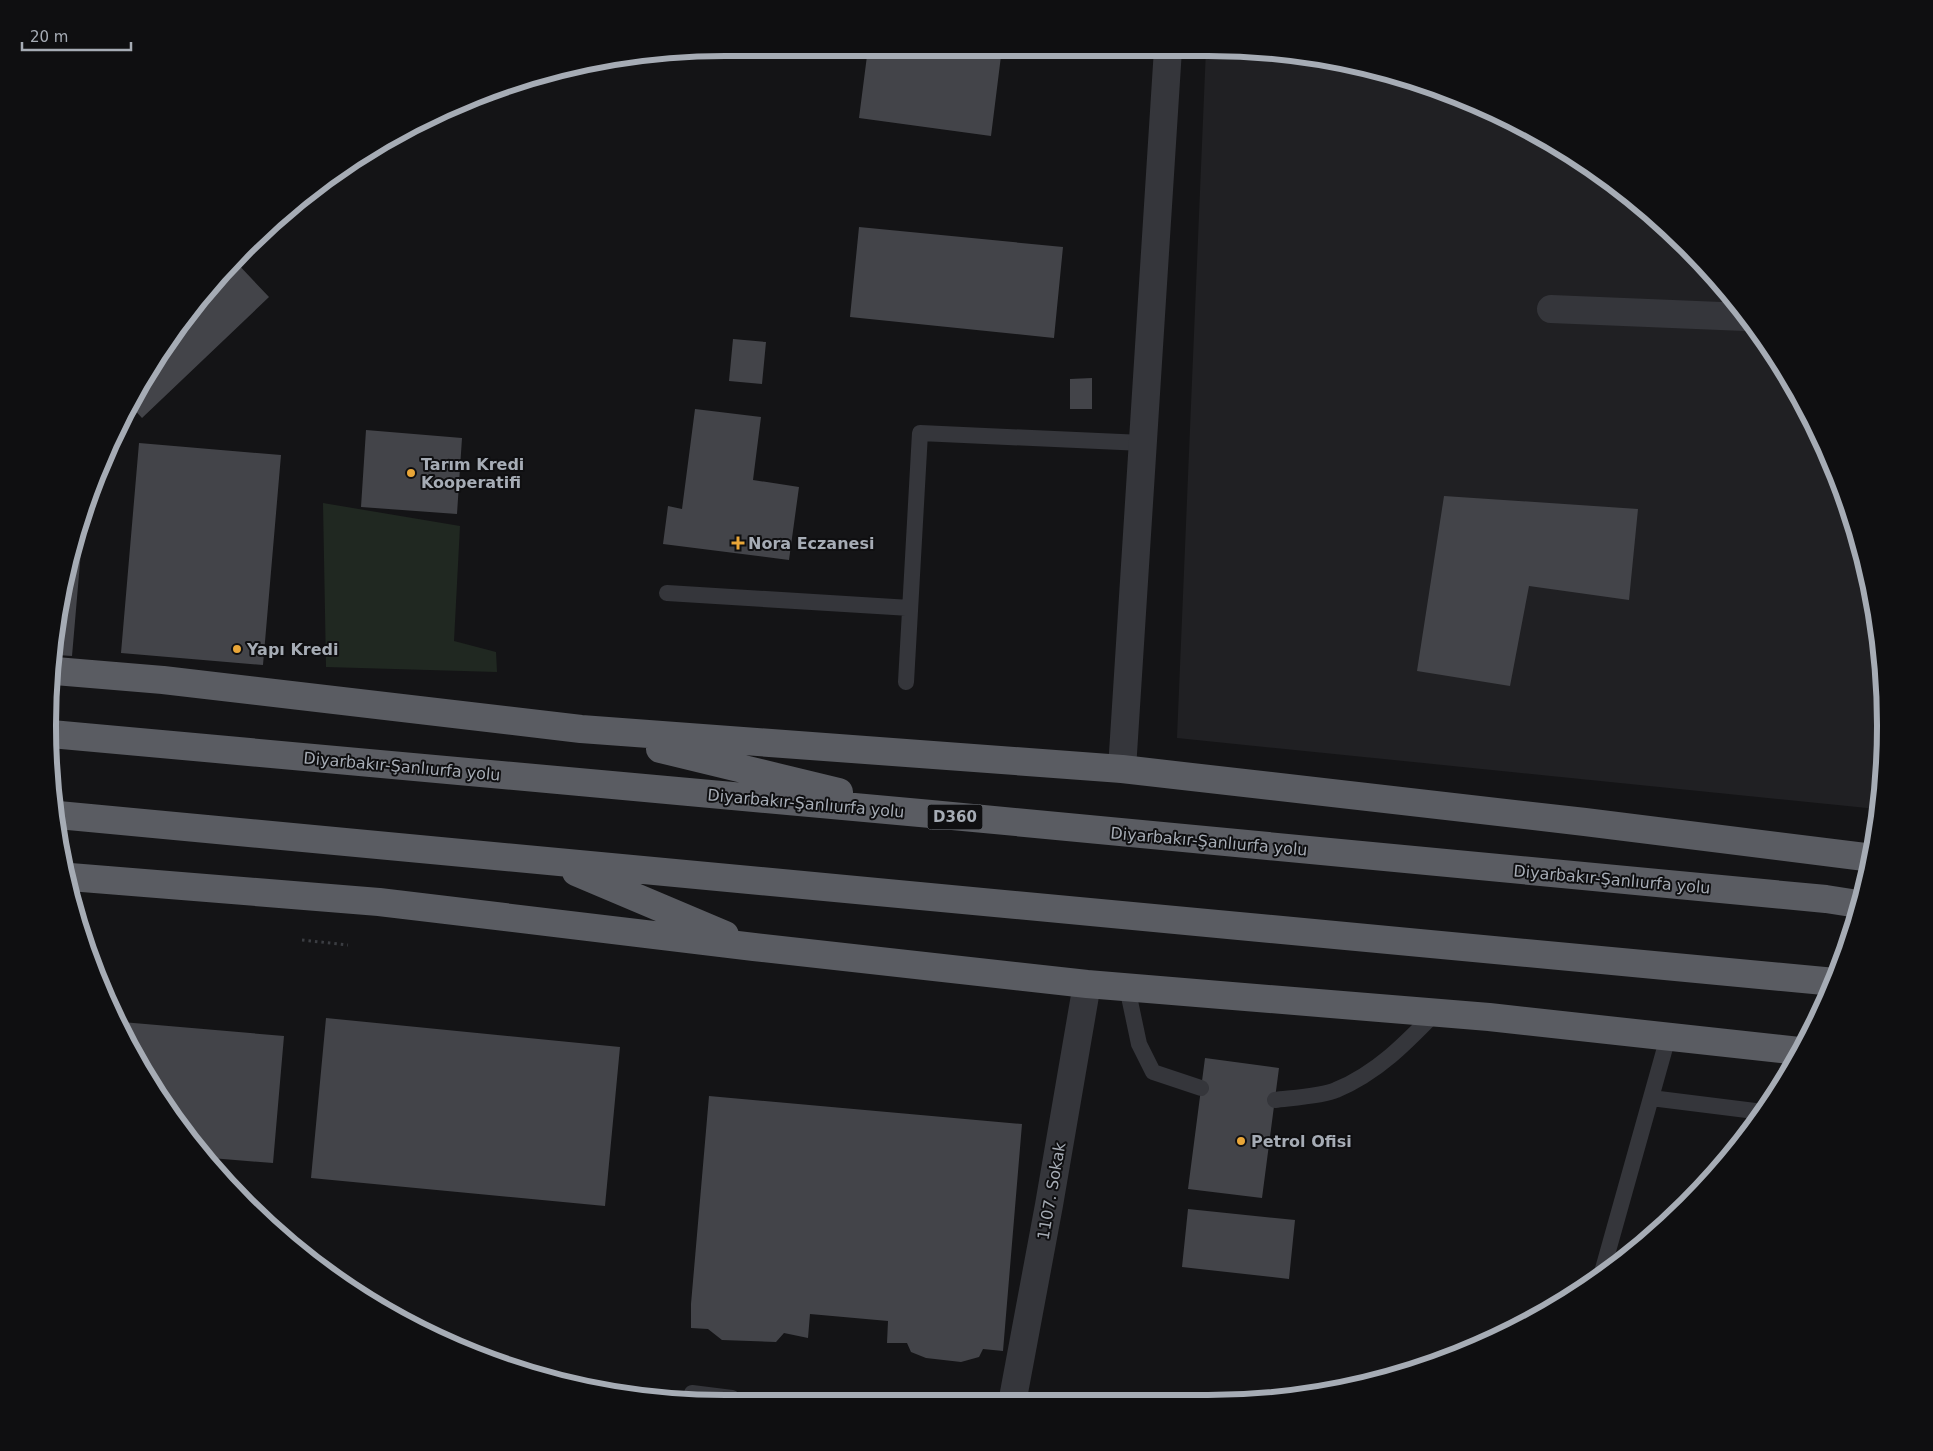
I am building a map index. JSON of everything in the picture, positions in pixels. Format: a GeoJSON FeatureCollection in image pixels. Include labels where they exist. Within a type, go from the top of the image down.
{"type":"FeatureCollection","features":[{"type":"Feature","properties":{"kind":"highway"},"geometry":{"type":"LineString","coordinates":[[59,671],[163,680],[581,729],[1122,769],[1585,822],[1864,857]]}},
{"type":"Feature","properties":{"kind":"highway"},"geometry":{"type":"LineString","coordinates":[[581,729],[931,814]]}},
{"type":"Feature","properties":{"kind":"highway","name":"Diyarbakır-Şanlıurfa yolu"},"geometry":{"type":"LineString","coordinates":[[56,734],[931,814],[1816,898],[1853,903]]}},
{"type":"Feature","properties":{"kind":"highway"},"geometry":{"type":"LineString","coordinates":[[62,815],[1826,981]]}},
{"type":"Feature","properties":{"kind":"highway"},"geometry":{"type":"LineString","coordinates":[[551,861],[754,948]]}},
{"type":"Feature","properties":{"kind":"highway"},"geometry":{"type":"LineString","coordinates":[[74,876],[379,902],[754,948],[1086,984],[1436,1012],[1792,1050]]}},
{"type":"Feature","properties":{"kind":"street"},"geometry":{"type":"LineString","coordinates":[[1122,769],[1168,56]]}},
{"type":"Feature","properties":{"kind":"street"},"geometry":{"type":"LineString","coordinates":[[1551,309],[1737,317]]}},
{"type":"Feature","properties":{"kind":"street","name":"1107. Sokak"},"geometry":{"type":"LineString","coordinates":[[1014,1395],[1049,1205],[1086,984]]}},
{"type":"Feature","properties":{"kind":"lane"},"geometry":{"type":"LineString","coordinates":[[906,682],[920,433],[1143,444]]}},
{"type":"Feature","properties":{"kind":"lane"},"geometry":{"type":"LineString","coordinates":[[667,593],[910,608]]}},
{"type":"Feature","properties":{"kind":"lane"},"geometry":{"type":"LineString","coordinates":[[1127,987],[1139,1044],[1153,1072],[1201,1088]]}},
{"type":"Feature","properties":{"kind":"lane"},"geometry":{"type":"LineString","coordinates":[[1275,1100],[1335,1091],[1382,1064],[1408,1042],[1436,1012]]}},
{"type":"Feature","properties":{"kind":"lane"},"geometry":{"type":"LineString","coordinates":[[1604,1264],[1668,1037]]}},
{"type":"Feature","properties":{"kind":"lane"},"geometry":{"type":"LineString","coordinates":[[1651,1098],[1754,1111]]}},
{"type":"Feature","properties":{"kind":"lane"},"geometry":{"type":"LineString","coordinates":[[692,1393],[698,1394]]}},
{"type":"Feature","properties":{"kind":"path"},"geometry":{"type":"LineString","coordinates":[[302,940],[348,945]]}},
{"type":"Feature","properties":{"kind":"shaded area"},"geometry":{"type":"Polygon","coordinates":[[[1206,56],[1295,62],[1381,79],[1464,107],[1504,125],[1542,146],[1579,169],[1615,195],[1649,222],[1681,252],[1711,284],[1764,354],[1808,429],[1826,469],[1841,510],[1854,552],[1864,595],[1871,638],[1877,726],[1871,808],[1177,738],[1206,56]]]}},
{"type":"Feature","properties":{"kind":"shaded area"},"geometry":{"type":"Polygon","coordinates":[[[323,503],[460,526],[454,641],[496,652],[497,672],[326,667],[323,503]]]}},
{"type":"Feature","properties":{"kind":"building"},"geometry":{"type":"Polygon","coordinates":[[[867,56],[1001,56],[991,136],[859,118],[867,56]]]}},
{"type":"Feature","properties":{"kind":"building"},"geometry":{"type":"Polygon","coordinates":[[[859,227],[1063,247],[1054,338],[850,317],[859,227]]]}},
{"type":"Feature","properties":{"kind":"building"},"geometry":{"type":"Polygon","coordinates":[[[239,266],[269,297],[142,418],[135,411],[169,354],[222,284],[239,266]]]}},
{"type":"Feature","properties":{"kind":"building"},"geometry":{"type":"Polygon","coordinates":[[[733,339],[766,342],[762,384],[729,381],[733,339]]]}},
{"type":"Feature","properties":{"kind":"building"},"geometry":{"type":"Polygon","coordinates":[[[1092,378],[1092,409],[1070,409],[1070,379],[1092,378]]]}},
{"type":"Feature","properties":{"kind":"building"},"geometry":{"type":"Polygon","coordinates":[[[695,409],[761,417],[753,480],[799,487],[789,560],[663,544],[668,506],[682,509],[695,409]]]}},
{"type":"Feature","properties":{"kind":"building","name":"Tarım Kredi Kooperatifi"},"geometry":{"type":"Polygon","coordinates":[[[366,430],[462,438],[457,514],[361,507],[366,430]]]}},
{"type":"Feature","properties":{"kind":"building"},"geometry":{"type":"Polygon","coordinates":[[[139,443],[281,455],[263,665],[121,653],[139,443]]]}},
{"type":"Feature","properties":{"kind":"building"},"geometry":{"type":"Polygon","coordinates":[[[1444,496],[1638,509],[1629,600],[1529,586],[1510,686],[1417,671],[1444,496]]]}},
{"type":"Feature","properties":{"kind":"building"},"geometry":{"type":"Polygon","coordinates":[[[82,543],[72,656],[60,655],[69,595],[82,543]]]}},
{"type":"Feature","properties":{"kind":"building"},"geometry":{"type":"Polygon","coordinates":[[[326,1018],[620,1047],[605,1206],[311,1178],[326,1018]]]}},
{"type":"Feature","properties":{"kind":"building"},"geometry":{"type":"Polygon","coordinates":[[[125,1022],[284,1036],[273,1163],[215,1158],[169,1097],[125,1022]]]}},
{"type":"Feature","properties":{"kind":"building"},"geometry":{"type":"Polygon","coordinates":[[[1205,1058],[1279,1068],[1262,1198],[1188,1189],[1205,1058]]]}},
{"type":"Feature","properties":{"kind":"building"},"geometry":{"type":"Polygon","coordinates":[[[709,1096],[1022,1124],[1003,1351],[983,1349],[979,1357],[961,1362],[926,1358],[911,1352],[907,1343],[887,1343],[888,1321],[810,1314],[808,1338],[784,1333],[776,1342],[722,1340],[708,1329],[691,1328],[691,1304],[709,1096]]]}},
{"type":"Feature","properties":{"kind":"building"},"geometry":{"type":"Polygon","coordinates":[[[1188,1209],[1295,1220],[1289,1279],[1182,1267],[1188,1209]]]}},
{"type":"Feature","properties":{"kind":"place","name":"Tarım Kredi Kooperatifi"},"geometry":{"type":"Point","coordinates":[411,473]}},
{"type":"Feature","properties":{"kind":"place","name":"Nora Eczanesi"},"geometry":{"type":"Point","coordinates":[738,543]}},
{"type":"Feature","properties":{"kind":"place","name":"Yapı Kredi"},"geometry":{"type":"Point","coordinates":[237,649]}},
{"type":"Feature","properties":{"kind":"place","name":"Petrol Ofisi"},"geometry":{"type":"Point","coordinates":[1241,1141]}}]}
